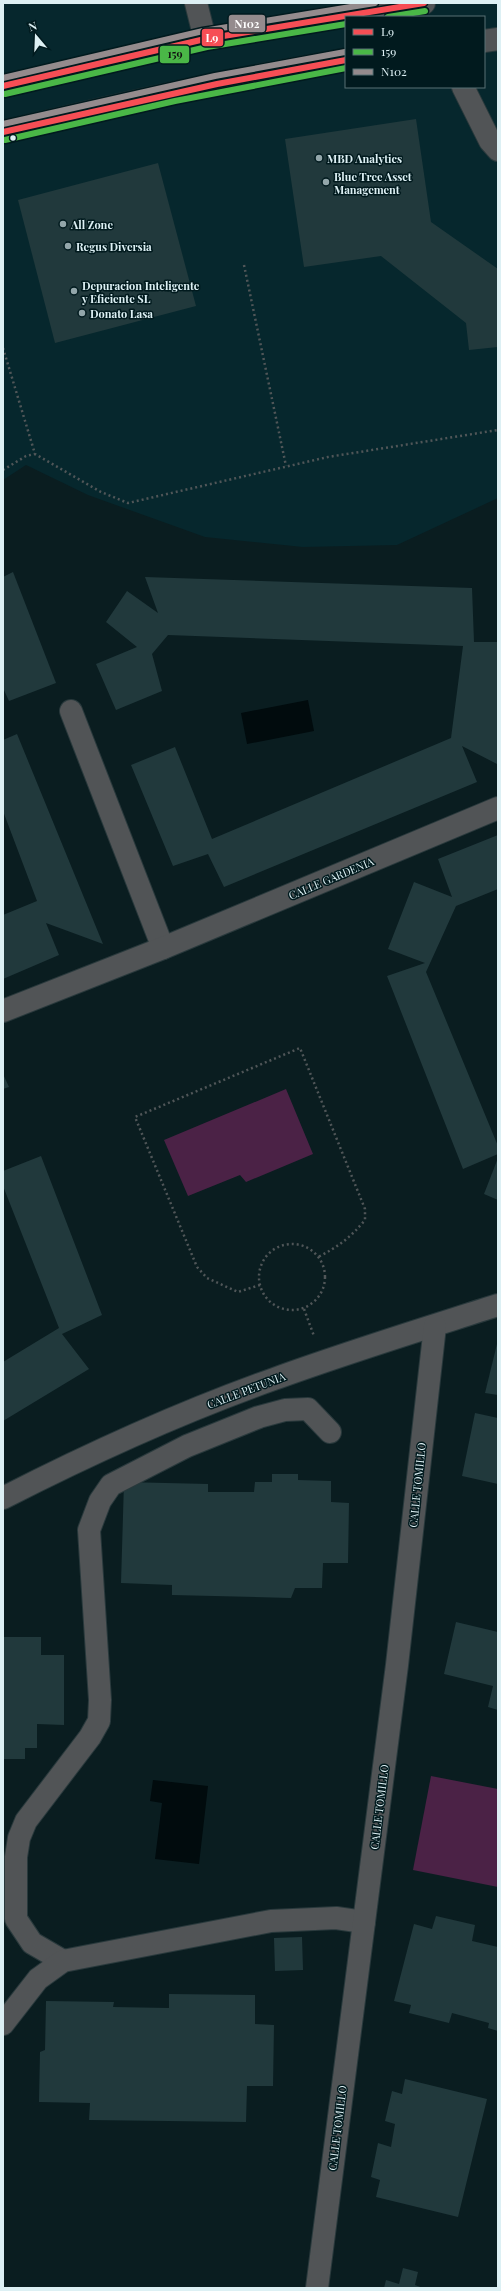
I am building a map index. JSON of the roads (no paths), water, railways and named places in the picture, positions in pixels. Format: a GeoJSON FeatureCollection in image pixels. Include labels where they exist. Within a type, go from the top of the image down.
{"type":"FeatureCollection","features":[{"type":"Feature","properties":{"kind":"street"},"geometry":{"type":"LineString","coordinates":[[196,3],[205,39]]}},
{"type":"Feature","properties":{"kind":"street"},"geometry":{"type":"LineString","coordinates":[[3,86],[205,39],[424,3]]}},
{"type":"Feature","properties":{"kind":"street"},"geometry":{"type":"LineString","coordinates":[[485,41],[498,39]]}},
{"type":"Feature","properties":{"kind":"street"},"geometry":{"type":"LineString","coordinates":[[3,132],[161,94],[272,72],[345,60]]}},
{"type":"Feature","properties":{"kind":"street"},"geometry":{"type":"LineString","coordinates":[[463,88],[490,142],[498,150]]}},
{"type":"Feature","properties":{"kind":"street"},"geometry":{"type":"LineString","coordinates":[[71,711],[163,948]]}},
{"type":"Feature","properties":{"kind":"street","name":"CALLE GARDENIA"},"geometry":{"type":"LineString","coordinates":[[3,1011],[163,948],[498,808]]}},
{"type":"Feature","properties":{"kind":"street","name":"CALLE PETUNIA"},"geometry":{"type":"LineString","coordinates":[[3,1498],[110,1447],[205,1405],[274,1379],[498,1305]]}},
{"type":"Feature","properties":{"kind":"street","name":"CALLE TOMILLO"},"geometry":{"type":"LineString","coordinates":[[317,2288],[397,1665],[435,1326]]}},
{"type":"Feature","properties":{"kind":"street"},"geometry":{"type":"LineString","coordinates":[[63,1961],[32,1943],[16,1919],[16,1857],[19,1838],[26,1821],[90,1737],[99,1721],[100,1700],[89,1530],[100,1501],[111,1485],[187,1446],[259,1417],[285,1410],[308,1409],[330,1432]]}},
{"type":"Feature","properties":{"kind":"street"},"geometry":{"type":"LineString","coordinates":[[3,2024],[38,1979],[63,1961],[272,1921],[336,1918],[364,1922]]}},
{"type":"Feature","properties":{"kind":"place","name":"MBD Analytics"},"geometry":{"type":"Point","coordinates":[319,158]}},
{"type":"Feature","properties":{"kind":"place","name":"Blue Tree Asset Management"},"geometry":{"type":"Point","coordinates":[326,182]}},
{"type":"Feature","properties":{"kind":"place","name":"All Zone"},"geometry":{"type":"Point","coordinates":[63,224]}},
{"type":"Feature","properties":{"kind":"place","name":"Regus Diversia"},"geometry":{"type":"Point","coordinates":[68,246]}},
{"type":"Feature","properties":{"kind":"place","name":"Depuracion Inteligente y Eficiente SL"},"geometry":{"type":"Point","coordinates":[74,291]}},
{"type":"Feature","properties":{"kind":"place","name":"Donato Lasa"},"geometry":{"type":"Point","coordinates":[82,313]}}]}
